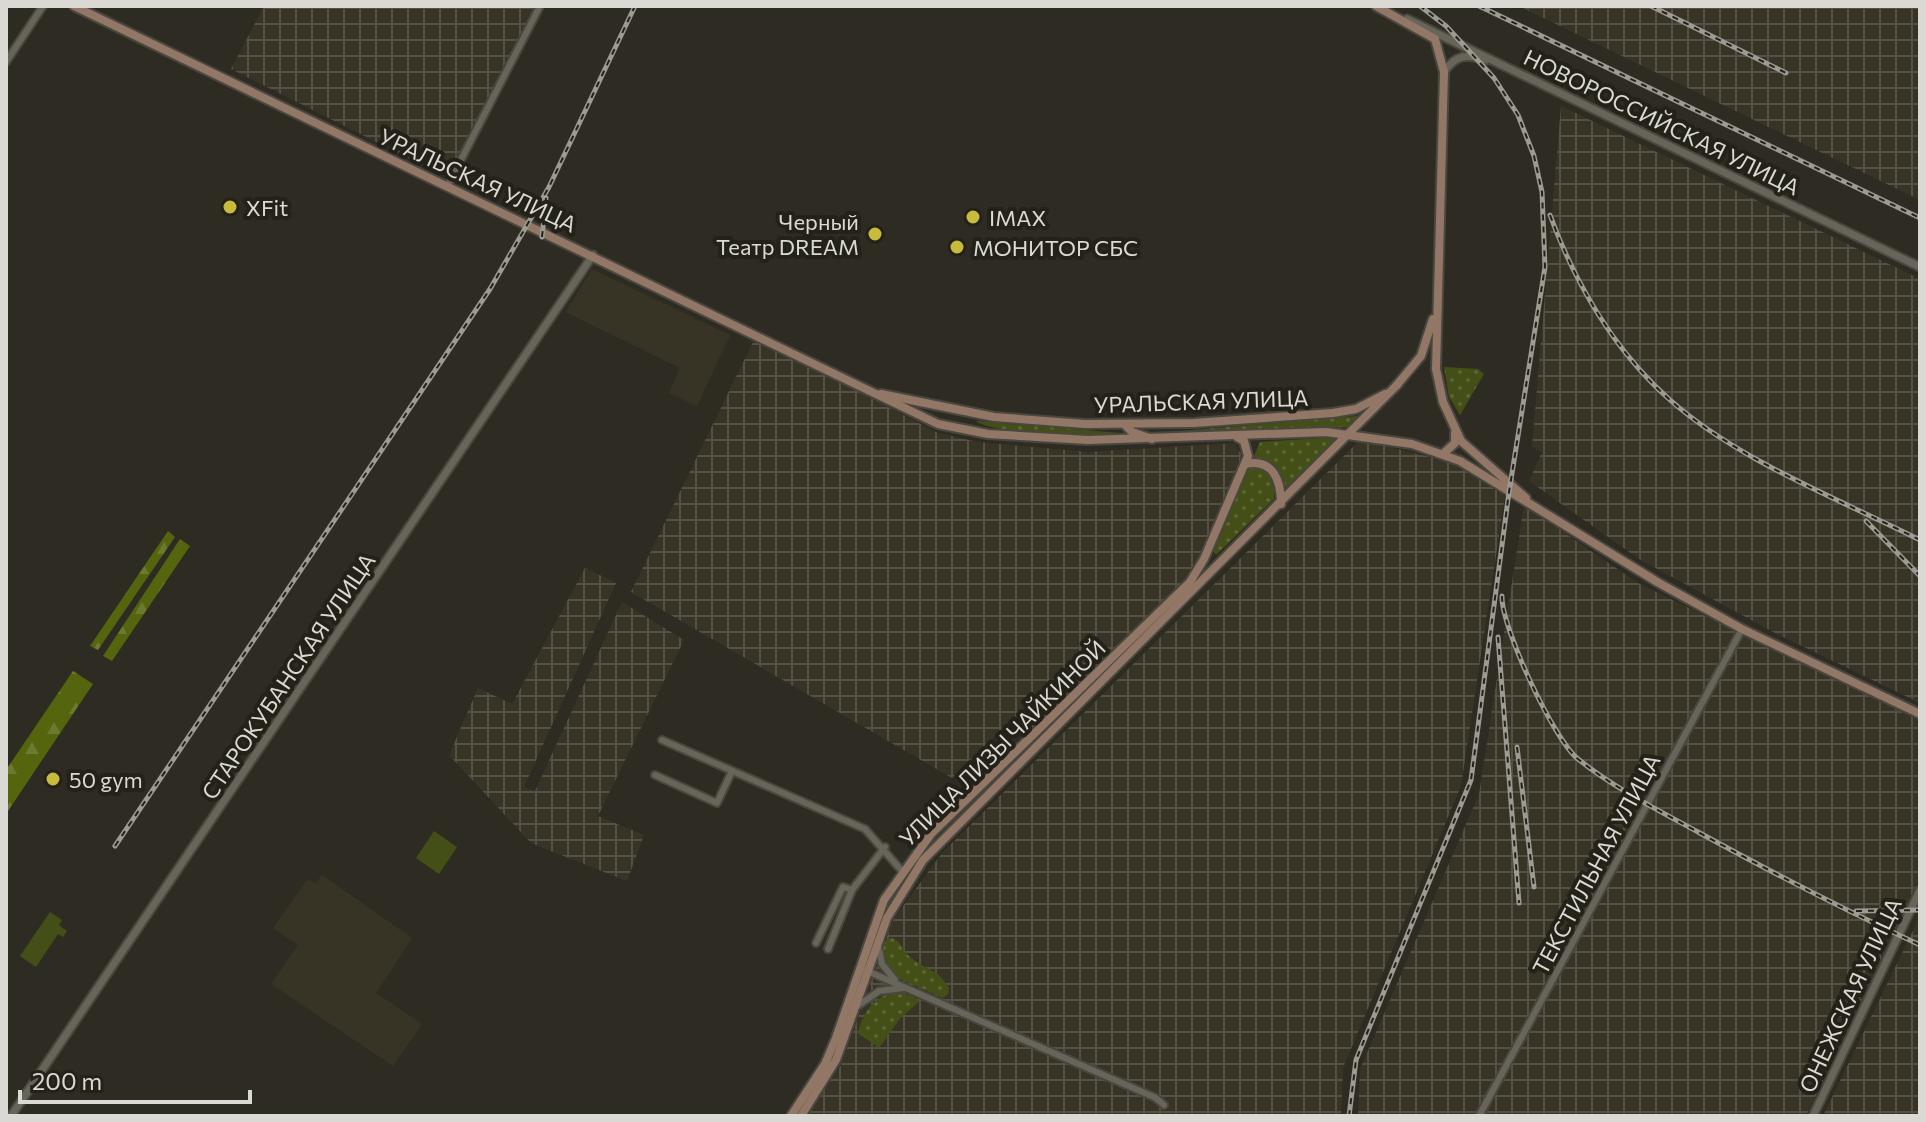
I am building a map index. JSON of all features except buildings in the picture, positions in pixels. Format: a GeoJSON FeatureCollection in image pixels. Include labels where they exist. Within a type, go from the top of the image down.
{"type":"FeatureCollection","features":[{"type":"Feature","properties":{"kind":"main road","name":"УРАЛЬСКАЯ УЛИЦА"},"geometry":{"type":"LineString","coordinates":[[74,6],[938,424],[979,432],[1088,440],[1353,433],[1443,454],[1584,537]]}},
{"type":"Feature","properties":{"kind":"main road","name":"НОВОРОССИЙСКАЯ УЛИЦА"},"geometry":{"type":"LineString","coordinates":[[1376,6],[1435,39],[1444,72],[1435,342],[1443,402],[1455,432]]}},
{"type":"Feature","properties":{"kind":"main road","name":"УРАЛЬСКАЯ УЛИЦА"},"geometry":{"type":"LineString","coordinates":[[865,391],[994,417],[1125,425],[1333,413],[1356,409],[1397,385],[1421,356],[1436,307]]}},
{"type":"Feature","properties":{"kind":"main road"},"geometry":{"type":"LineString","coordinates":[[1188,590],[1281,504],[1397,385]]}},
{"type":"Feature","properties":{"kind":"main road"},"geometry":{"type":"LineString","coordinates":[[958,411],[963,421],[979,432]]}},
{"type":"Feature","properties":{"kind":"main road"},"geometry":{"type":"LineString","coordinates":[[1125,425],[1132,432],[1153,439]]}},
{"type":"Feature","properties":{"kind":"main road"},"geometry":{"type":"LineString","coordinates":[[1443,454],[1455,443],[1455,432]]}},
{"type":"Feature","properties":{"kind":"main road"},"geometry":{"type":"LineString","coordinates":[[1455,432],[1468,450],[1530,502],[1584,537],[1743,628],[1920,714]]}},
{"type":"Feature","properties":{"kind":"main road"},"geometry":{"type":"LineString","coordinates":[[1188,590],[1245,464],[1248,448],[1236,436]]}},
{"type":"Feature","properties":{"kind":"main road"},"geometry":{"type":"LineString","coordinates":[[1245,464],[1262,463],[1271,468],[1278,476],[1281,504]]}},
{"type":"Feature","properties":{"kind":"main road","name":"УЛИЦА ЛИЗЫ ЧАЙКИНОЙ"},"geometry":{"type":"LineString","coordinates":[[791,1116],[825,1064],[884,900],[902,871],[931,834],[1188,590]]}},
{"type":"Feature","properties":{"kind":"main road","name":"УЛИЦА ЛИЗЫ ЧАЙКИНОЙ"},"geometry":{"type":"LineString","coordinates":[[801,1116],[836,1060],[881,932],[898,897],[939,841],[1188,590]]}},
{"type":"Feature","properties":{"kind":"street"},"geometry":{"type":"LineString","coordinates":[[6,62],[43,6]]}},
{"type":"Feature","properties":{"kind":"street"},"geometry":{"type":"LineString","coordinates":[[448,185],[540,6]]}},
{"type":"Feature","properties":{"kind":"street","name":"НОВОРОССИЙСКАЯ УЛИЦА"},"geometry":{"type":"LineString","coordinates":[[1388,12],[1508,66],[1920,267]]}},
{"type":"Feature","properties":{"kind":"street"},"geometry":{"type":"LineString","coordinates":[[1444,72],[1456,58],[1467,55],[1508,66]]}},
{"type":"Feature","properties":{"kind":"street","name":"СТАРОКУБАНСКАЯ УЛИЦА"},"geometry":{"type":"LineString","coordinates":[[11,1116],[593,255]]}},
{"type":"Feature","properties":{"kind":"street","name":"ТЕКСТИЛЬНАЯ УЛИЦА"},"geometry":{"type":"LineString","coordinates":[[1479,1116],[1743,628]]}},
{"type":"Feature","properties":{"kind":"street"},"geometry":{"type":"LineString","coordinates":[[662,740],[865,829],[885,847],[902,871]]}},
{"type":"Feature","properties":{"kind":"street"},"geometry":{"type":"LineString","coordinates":[[655,775],[717,803],[732,771]]}},
{"type":"Feature","properties":{"kind":"street"},"geometry":{"type":"LineString","coordinates":[[828,949],[852,890],[885,847]]}},
{"type":"Feature","properties":{"kind":"street"},"geometry":{"type":"LineString","coordinates":[[816,943],[843,887],[852,890]]}},
{"type":"Feature","properties":{"kind":"street","name":"ОНЕЖСКАЯ УЛИЦА"},"geometry":{"type":"LineString","coordinates":[[1813,1116],[1920,890]]}},
{"type":"Feature","properties":{"kind":"street"},"geometry":{"type":"LineString","coordinates":[[881,932],[878,952],[882,964],[895,980],[909,988]]}},
{"type":"Feature","properties":{"kind":"street"},"geometry":{"type":"LineString","coordinates":[[858,967],[1156,1098],[1164,1105]]}},
{"type":"Feature","properties":{"kind":"street"},"geometry":{"type":"LineString","coordinates":[[856,1007],[879,991],[909,988]]}},
{"type":"Feature","properties":{"kind":"shaded area"},"geometry":{"type":"Polygon","coordinates":[[[264,6],[536,6],[448,178],[231,69],[264,6]]]}},
{"type":"Feature","properties":{"kind":"shaded area"},"geometry":{"type":"Polygon","coordinates":[[[1519,6],[1920,6],[1920,200],[1626,58],[1519,6]]]}},
{"type":"Feature","properties":{"kind":"shaded area"},"geometry":{"type":"Polygon","coordinates":[[[1561,106],[1920,279],[1920,703],[1773,632],[1639,559],[1529,481],[1542,452],[1532,447],[1561,106]]]}},
{"type":"Feature","properties":{"kind":"shaded area"},"geometry":{"type":"Polygon","coordinates":[[[592,269],[730,335],[697,406],[669,393],[680,368],[566,312],[592,269]]]}},
{"type":"Feature","properties":{"kind":"shaded area"},"geometry":{"type":"Polygon","coordinates":[[[755,338],[938,433],[978,442],[1088,452],[1235,443],[1241,454],[1239,467],[1200,558],[1181,586],[1060,704],[1021,737],[1007,724],[952,778],[631,592],[755,338]]]}},
{"type":"Feature","properties":{"kind":"shaded area"},"geometry":{"type":"Polygon","coordinates":[[[1360,440],[1455,463],[1505,496],[1461,786],[1343,1068],[1341,1116],[806,1116],[841,1065],[893,920],[942,853],[1360,440]]]}},
{"type":"Feature","properties":{"kind":"shaded area"},"geometry":{"type":"Polygon","coordinates":[[[1524,505],[1638,583],[1920,721],[1920,877],[1806,1116],[1358,1116],[1360,1069],[1479,794],[1524,505]]]}},
{"type":"Feature","properties":{"kind":"shaded area"},"geometry":{"type":"Polygon","coordinates":[[[585,568],[616,583],[524,787],[535,791],[622,602],[684,640],[598,816],[644,835],[627,881],[531,843],[449,755],[478,688],[512,704],[585,568]]]}},
{"type":"Feature","properties":{"kind":"shaded area"},"geometry":{"type":"Polygon","coordinates":[[[322,875],[412,938],[376,993],[422,1024],[393,1066],[271,984],[298,945],[273,928],[307,880],[316,883],[322,875]]]}},
{"type":"Feature","properties":{"kind":"shaded area"},"geometry":{"type":"Polygon","coordinates":[[[1920,916],[1920,1116],[1823,1116],[1920,916]]]}},
{"type":"Feature","properties":{"kind":"green space"},"geometry":{"type":"Polygon","coordinates":[[[1444,367],[1478,369],[1484,374],[1460,415],[1449,397],[1444,367]]]}},
{"type":"Feature","properties":{"kind":"green space"},"geometry":{"type":"Polygon","coordinates":[[[1358,416],[1348,427],[1145,437],[1145,434],[1358,416]]]}},
{"type":"Feature","properties":{"kind":"green space"},"geometry":{"type":"Polygon","coordinates":[[[976,421],[1125,435],[1048,435],[1002,429],[976,421]]]}},
{"type":"Feature","properties":{"kind":"green space"},"geometry":{"type":"Polygon","coordinates":[[[1338,437],[1286,488],[1274,467],[1253,458],[1260,442],[1338,437]]]}},
{"type":"Feature","properties":{"kind":"green space"},"geometry":{"type":"Polygon","coordinates":[[[1259,466],[1274,478],[1274,499],[1216,555],[1213,551],[1249,467],[1259,466]]]}},
{"type":"Feature","properties":{"kind":"green space"},"geometry":{"type":"Polygon","coordinates":[[[168,531],[175,537],[98,650],[90,646],[168,531]]]}},
{"type":"Feature","properties":{"kind":"green space"},"geometry":{"type":"Polygon","coordinates":[[[180,539],[190,546],[112,661],[103,656],[180,539]]]}},
{"type":"Feature","properties":{"kind":"green space"},"geometry":{"type":"Polygon","coordinates":[[[73,671],[93,684],[6,814],[6,770],[73,671]]]}},
{"type":"Feature","properties":{"kind":"green space"},"geometry":{"type":"Polygon","coordinates":[[[434,831],[457,847],[439,874],[416,858],[434,831]]]}},
{"type":"Feature","properties":{"kind":"green space"},"geometry":{"type":"Polygon","coordinates":[[[50,912],[62,920],[59,925],[67,931],[63,937],[58,934],[36,967],[20,956],[50,912]]]}},
{"type":"Feature","properties":{"kind":"green space"},"geometry":{"type":"Polygon","coordinates":[[[892,938],[915,961],[940,976],[949,988],[948,994],[943,998],[894,976],[885,963],[882,942],[892,938]]]}},
{"type":"Feature","properties":{"kind":"green space"},"geometry":{"type":"Polygon","coordinates":[[[894,992],[913,996],[919,1002],[901,1017],[879,1048],[858,1033],[870,1007],[894,992]]]}},
{"type":"Feature","properties":{"kind":"railway"},"geometry":{"type":"LineString","coordinates":[[115,846],[490,289],[549,187],[635,6]]}},
{"type":"Feature","properties":{"kind":"railway"},"geometry":{"type":"LineString","coordinates":[[1349,1116],[1356,1060],[1471,780],[1509,492],[1545,267],[1542,192],[1534,156],[1518,115],[1494,78],[1446,26],[1420,6]]}},
{"type":"Feature","properties":{"kind":"railway"},"geometry":{"type":"LineString","coordinates":[[1479,6],[1920,218]]}},
{"type":"Feature","properties":{"kind":"railway"},"geometry":{"type":"LineString","coordinates":[[1651,6],[1786,73]]}},
{"type":"Feature","properties":{"kind":"railway"},"geometry":{"type":"LineString","coordinates":[[542,237],[546,198]]}},
{"type":"Feature","properties":{"kind":"railway"},"geometry":{"type":"LineString","coordinates":[[1550,215],[1571,266],[1598,314],[1631,359],[1669,399],[1696,421],[1757,460],[1920,540]]}},
{"type":"Feature","properties":{"kind":"railway"},"geometry":{"type":"LineString","coordinates":[[1866,521],[1920,576]]}},
{"type":"Feature","properties":{"kind":"railway"},"geometry":{"type":"LineString","coordinates":[[1502,596],[1510,632],[1531,682],[1556,730],[1578,759],[1621,789],[1753,862],[1920,945]]}},
{"type":"Feature","properties":{"kind":"railway"},"geometry":{"type":"LineString","coordinates":[[1498,637],[1519,903]]}},
{"type":"Feature","properties":{"kind":"railway"},"geometry":{"type":"LineString","coordinates":[[1517,747],[1534,887]]}},
{"type":"Feature","properties":{"kind":"railway"},"geometry":{"type":"LineString","coordinates":[[1856,911],[1920,910]]}},
{"type":"Feature","properties":{"kind":"place","name":"XFit"},"geometry":{"type":"Point","coordinates":[230,207]}},
{"type":"Feature","properties":{"kind":"place","name":"IMAX"},"geometry":{"type":"Point","coordinates":[973,217]}},
{"type":"Feature","properties":{"kind":"place","name":"Черный Театр DREAM"},"geometry":{"type":"Point","coordinates":[875,234]}},
{"type":"Feature","properties":{"kind":"place","name":"МОНИТОР СБС"},"geometry":{"type":"Point","coordinates":[957,247]}},
{"type":"Feature","properties":{"kind":"place","name":"50 gym"},"geometry":{"type":"Point","coordinates":[53,779]}}]}
